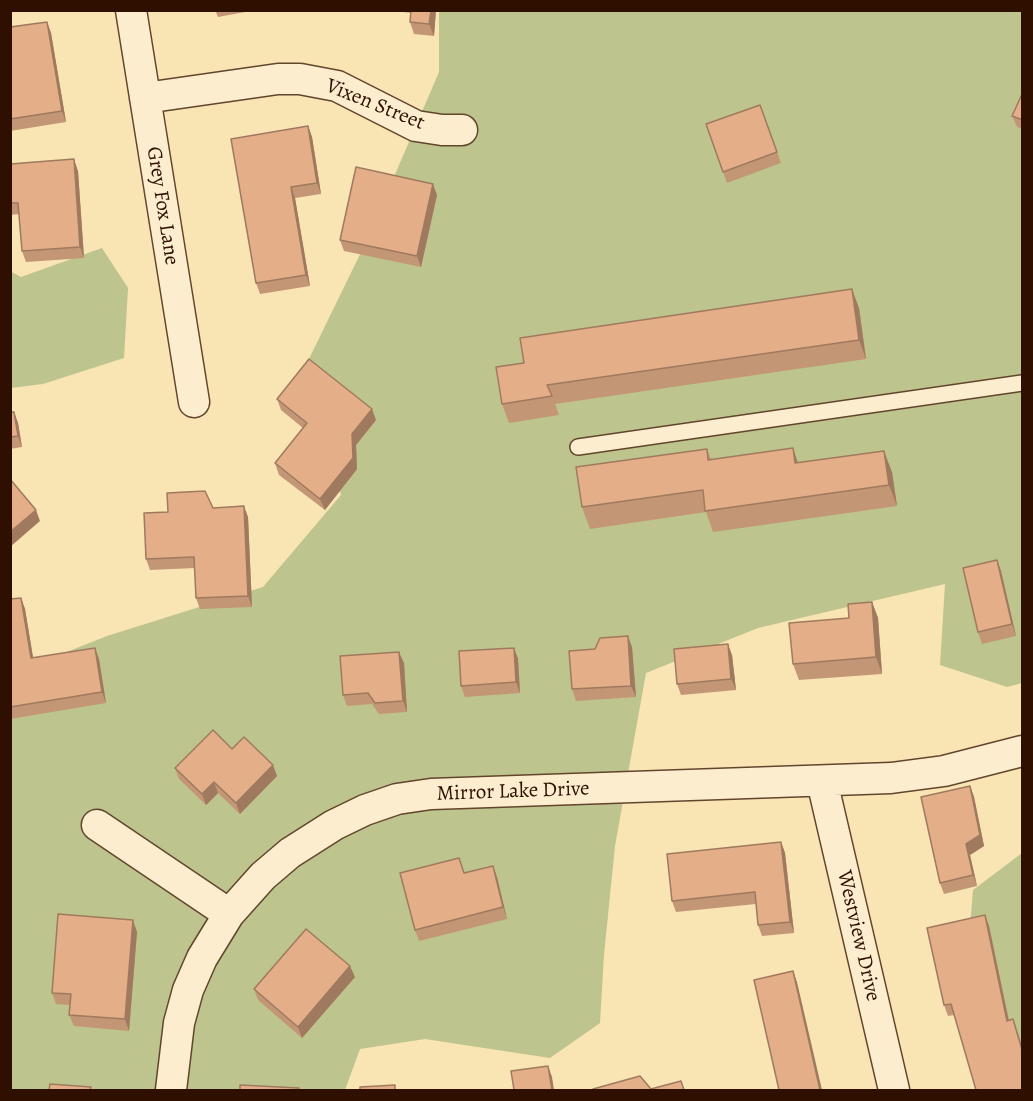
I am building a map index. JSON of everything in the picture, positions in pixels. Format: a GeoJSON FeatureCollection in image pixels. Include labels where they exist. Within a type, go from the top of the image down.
{"type":"FeatureCollection","features":[{"type":"Feature","properties":{"kind":"street","name":"Grey Fox Lane"},"geometry":{"type":"LineString","coordinates":[[131,10],[194,402]]}},
{"type":"Feature","properties":{"kind":"street","name":"Vixen Street"},"geometry":{"type":"LineString","coordinates":[[145,98],[278,79],[300,79],[337,86],[416,126],[462,129]]}},
{"type":"Feature","properties":{"kind":"street","name":"Mirror Lake Drive"},"geometry":{"type":"LineString","coordinates":[[171,1090],[179,1023],[188,990],[202,958],[229,914],[263,876],[290,853],[333,825],[364,810],[397,799],[431,794],[891,778],[934,772],[1023,751]]}},
{"type":"Feature","properties":{"kind":"street","name":"Westview Drive"},"geometry":{"type":"LineString","coordinates":[[822,781],[894,1090]]}},
{"type":"Feature","properties":{"kind":"street"},"geometry":{"type":"LineString","coordinates":[[97,825],[229,914]]}},
{"type":"Feature","properties":{"kind":"lane"},"geometry":{"type":"LineString","coordinates":[[578,447],[1023,383]]}},
{"type":"Feature","properties":{"kind":"green space"},"geometry":{"type":"Polygon","coordinates":[[[439,11],[1022,11],[1022,683],[1007,687],[940,665],[945,584],[758,628],[646,673],[615,846],[600,1023],[550,1058],[425,1039],[360,1049],[345,1090],[11,1090],[11,674],[107,636],[263,587],[341,495],[307,363],[366,242],[439,72],[439,11]]]}},
{"type":"Feature","properties":{"kind":"green space"},"geometry":{"type":"Polygon","coordinates":[[[102,248],[128,288],[124,358],[43,384],[11,388],[10,271],[21,277],[102,248]]]}},
{"type":"Feature","properties":{"kind":"green space"},"geometry":{"type":"Polygon","coordinates":[[[1022,853],[1022,1090],[966,978],[973,890],[1022,853]]]}},
{"type":"Feature","properties":{"kind":"building"},"geometry":{"type":"Polygon","coordinates":[[[411,10],[431,10],[429,24],[410,22],[411,10]]]}},
{"type":"Feature","properties":{"kind":"building"},"geometry":{"type":"Polygon","coordinates":[[[47,22],[62,111],[10,119],[10,27],[47,22]]]}},
{"type":"Feature","properties":{"kind":"building"},"geometry":{"type":"Polygon","coordinates":[[[1023,92],[1023,120],[1012,116],[1023,92]]]}},
{"type":"Feature","properties":{"kind":"building"},"geometry":{"type":"Polygon","coordinates":[[[760,105],[777,152],[723,172],[706,124],[760,105]]]}},
{"type":"Feature","properties":{"kind":"building"},"geometry":{"type":"Polygon","coordinates":[[[308,126],[317,183],[291,187],[306,275],[256,283],[231,139],[308,126]]]}},
{"type":"Feature","properties":{"kind":"building"},"geometry":{"type":"Polygon","coordinates":[[[74,159],[80,247],[22,251],[18,203],[10,203],[10,164],[74,159]]]}},
{"type":"Feature","properties":{"kind":"building"},"geometry":{"type":"Polygon","coordinates":[[[356,167],[433,184],[417,256],[340,240],[356,167]]]}},
{"type":"Feature","properties":{"kind":"building"},"geometry":{"type":"Polygon","coordinates":[[[852,289],[859,340],[547,385],[552,396],[502,404],[496,367],[524,363],[520,338],[852,289]]]}},
{"type":"Feature","properties":{"kind":"building"},"geometry":{"type":"Polygon","coordinates":[[[309,359],[372,409],[352,434],[353,458],[320,499],[275,463],[307,423],[277,399],[309,359]]]}},
{"type":"Feature","properties":{"kind":"building"},"geometry":{"type":"Polygon","coordinates":[[[10,412],[14,412],[18,436],[10,437],[10,412]]]}},
{"type":"Feature","properties":{"kind":"building"},"geometry":{"type":"Polygon","coordinates":[[[793,448],[795,463],[884,451],[889,485],[705,511],[703,490],[582,507],[576,467],[707,449],[708,460],[793,448]]]}},
{"type":"Feature","properties":{"kind":"building"},"geometry":{"type":"Polygon","coordinates":[[[10,479],[36,510],[10,532],[10,479]]]}},
{"type":"Feature","properties":{"kind":"building"},"geometry":{"type":"Polygon","coordinates":[[[205,491],[213,508],[244,506],[248,596],[196,598],[194,557],[146,559],[144,513],[168,512],[167,493],[205,491]]]}},
{"type":"Feature","properties":{"kind":"building"},"geometry":{"type":"Polygon","coordinates":[[[997,560],[1012,624],[978,632],[963,568],[997,560]]]}},
{"type":"Feature","properties":{"kind":"building"},"geometry":{"type":"Polygon","coordinates":[[[21,598],[31,658],[95,648],[102,692],[10,707],[10,599],[21,598]]]}},
{"type":"Feature","properties":{"kind":"building"},"geometry":{"type":"Polygon","coordinates":[[[872,602],[876,657],[793,664],[789,623],[849,618],[848,604],[872,602]]]}},
{"type":"Feature","properties":{"kind":"building"},"geometry":{"type":"Polygon","coordinates":[[[628,636],[631,686],[572,689],[569,651],[595,649],[600,638],[628,636]]]}},
{"type":"Feature","properties":{"kind":"building"},"geometry":{"type":"Polygon","coordinates":[[[728,644],[731,679],[677,684],[674,649],[728,644]]]}},
{"type":"Feature","properties":{"kind":"building"},"geometry":{"type":"Polygon","coordinates":[[[514,648],[516,682],[461,686],[459,651],[514,648]]]}},
{"type":"Feature","properties":{"kind":"building"},"geometry":{"type":"Polygon","coordinates":[[[399,652],[403,701],[375,703],[368,693],[343,695],[340,656],[399,652]]]}},
{"type":"Feature","properties":{"kind":"building"},"geometry":{"type":"Polygon","coordinates":[[[213,730],[232,749],[244,737],[273,765],[236,803],[214,782],[202,794],[175,768],[213,730]]]}},
{"type":"Feature","properties":{"kind":"building"},"geometry":{"type":"Polygon","coordinates":[[[970,786],[980,835],[966,844],[973,875],[940,883],[921,797],[970,786]]]}},
{"type":"Feature","properties":{"kind":"building"},"geometry":{"type":"Polygon","coordinates":[[[781,842],[790,922],[758,925],[755,892],[672,901],[667,854],[781,842]]]}},
{"type":"Feature","properties":{"kind":"building"},"geometry":{"type":"Polygon","coordinates":[[[459,858],[464,873],[493,866],[503,907],[415,930],[400,873],[459,858]]]}},
{"type":"Feature","properties":{"kind":"building"},"geometry":{"type":"Polygon","coordinates":[[[58,914],[133,920],[125,1019],[69,1015],[71,994],[52,993],[58,914]]]}},
{"type":"Feature","properties":{"kind":"building"},"geometry":{"type":"Polygon","coordinates":[[[985,915],[1007,1021],[1013,1019],[1023,1053],[1023,1090],[976,1090],[951,1004],[944,1005],[927,928],[985,915]]]}},
{"type":"Feature","properties":{"kind":"building"},"geometry":{"type":"Polygon","coordinates":[[[306,929],[350,966],[298,1027],[254,989],[306,929]]]}},
{"type":"Feature","properties":{"kind":"building"},"geometry":{"type":"Polygon","coordinates":[[[793,971],[820,1090],[779,1090],[754,980],[793,971]]]}},
{"type":"Feature","properties":{"kind":"building"},"geometry":{"type":"Polygon","coordinates":[[[548,1066],[552,1090],[514,1090],[511,1071],[548,1066]]]}},
{"type":"Feature","properties":{"kind":"building"},"geometry":{"type":"Polygon","coordinates":[[[640,1076],[651,1089],[681,1081],[684,1090],[593,1090],[593,1089],[640,1076]]]}},
{"type":"Feature","properties":{"kind":"building"},"geometry":{"type":"Polygon","coordinates":[[[50,1084],[91,1087],[90,1090],[49,1090],[50,1084]]]}},
{"type":"Feature","properties":{"kind":"building"},"geometry":{"type":"Polygon","coordinates":[[[240,1085],[299,1088],[299,1090],[240,1090],[240,1085]]]}},
{"type":"Feature","properties":{"kind":"building"},"geometry":{"type":"Polygon","coordinates":[[[395,1085],[395,1090],[360,1090],[360,1087],[395,1085]]]}}]}
